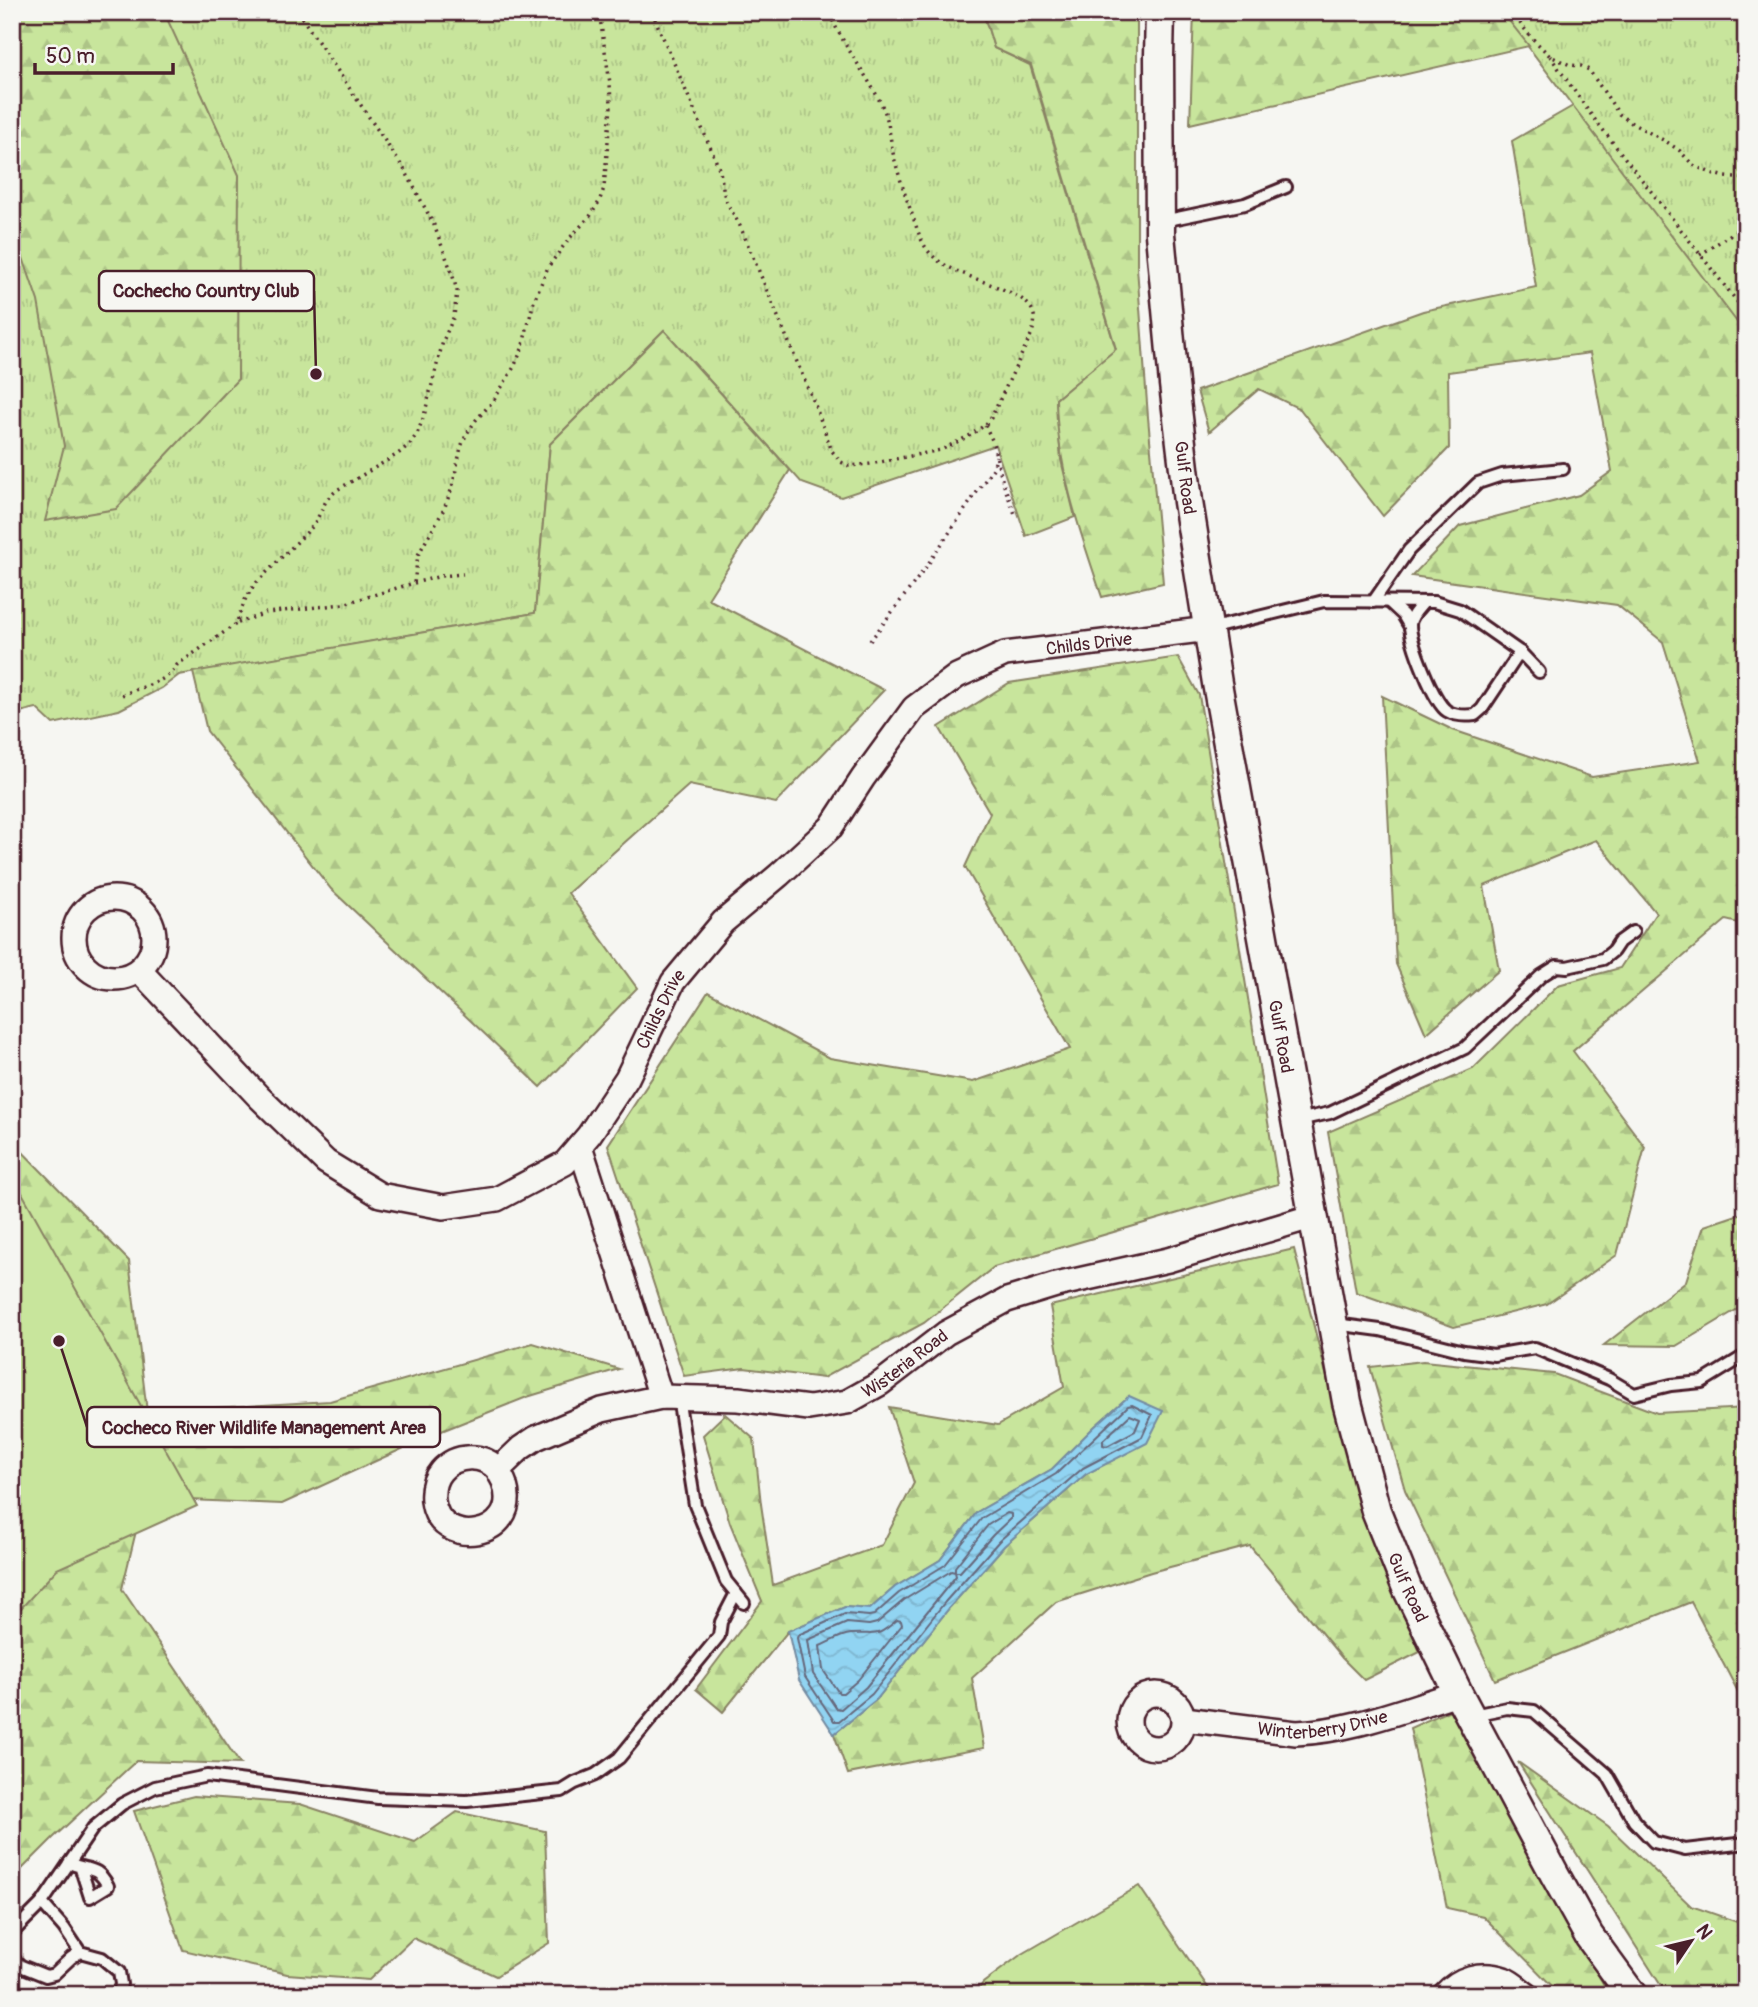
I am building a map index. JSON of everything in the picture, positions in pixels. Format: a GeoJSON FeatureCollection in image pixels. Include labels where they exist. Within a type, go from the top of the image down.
{"type":"FeatureCollection","features":[{"type":"Feature","properties":{"kind":"street","name":"Gulf Road"},"geometry":{"type":"LineString","coordinates":[[1160,12],[1160,222],[1168,326],[1188,502],[1347,1402],[1376,1511],[1407,1588],[1464,1704],[1587,1932],[1632,1995]]}},
{"type":"Feature","properties":{"kind":"street","name":"Childs Drive"},"geometry":{"type":"LineString","coordinates":[[138,970],[259,1097],[326,1162],[380,1195],[443,1207],[498,1199],[565,1163],[580,1146],[626,1078],[673,982],[723,922],[831,827],[914,708],[957,676],[1005,654],[1209,629]]}},
{"type":"Feature","properties":{"kind":"street"},"geometry":{"type":"LineString","coordinates":[[580,1146],[670,1397]]}},
{"type":"Feature","properties":{"kind":"street","name":"Wisteria Road"},"geometry":{"type":"LineString","coordinates":[[498,1470],[536,1438],[602,1410],[670,1397],[738,1399],[809,1408],[847,1402],[881,1383],[946,1333],[1007,1300],[1056,1285],[1168,1260],[1314,1216]]}},
{"type":"Feature","properties":{"kind":"street","name":"Winterberry Drive"},"geometry":{"type":"LineString","coordinates":[[1184,1719],[1296,1733],[1464,1704]]}},
{"type":"Feature","properties":{"kind":"street"},"geometry":{"type":"LineString","coordinates":[[1444,1995],[1454,1984],[1477,1975],[1505,1979],[1527,1995]]}},
{"type":"Feature","properties":{"kind":"lane"},"geometry":{"type":"LineString","coordinates":[[1160,222],[1245,204],[1286,187]]}},
{"type":"Feature","properties":{"kind":"lane"},"geometry":{"type":"LineString","coordinates":[[1373,602],[1409,550],[1478,483],[1502,475],[1563,469]]}},
{"type":"Feature","properties":{"kind":"lane"},"geometry":{"type":"LineString","coordinates":[[1209,629],[1324,601],[1434,602],[1460,610],[1520,652],[1539,672]]}},
{"type":"Feature","properties":{"kind":"lane"},"geometry":{"type":"LineString","coordinates":[[1389,602],[1403,615],[1410,627],[1430,686],[1446,711],[1457,715],[1475,715],[1482,709],[1520,652]]}},
{"type":"Feature","properties":{"kind":"lane"},"geometry":{"type":"LineString","coordinates":[[1410,627],[1412,618],[1424,602]]}},
{"type":"Feature","properties":{"kind":"lane"},"geometry":{"type":"LineString","coordinates":[[1296,1120],[1330,1113],[1465,1048],[1541,976],[1557,966],[1567,967],[1603,959],[1633,932]]}},
{"type":"Feature","properties":{"kind":"lane"},"geometry":{"type":"LineString","coordinates":[[1333,1323],[1380,1330],[1464,1351],[1494,1355],[1535,1348],[1609,1379],[1634,1394],[1671,1385],[1702,1382],[1746,1355]]}},
{"type":"Feature","properties":{"kind":"lane"},"geometry":{"type":"LineString","coordinates":[[670,1397],[695,1505],[726,1581],[744,1602]]}},
{"type":"Feature","properties":{"kind":"lane"},"geometry":{"type":"LineString","coordinates":[[12,1933],[42,1903],[93,1828],[122,1804],[155,1787],[207,1776],[255,1780],[378,1798],[478,1800],[562,1791],[595,1776],[619,1758],[719,1636],[721,1622],[736,1592]]}},
{"type":"Feature","properties":{"kind":"lane"},"geometry":{"type":"LineString","coordinates":[[1464,1704],[1534,1711],[1607,1774],[1633,1821],[1654,1842],[1685,1850],[1746,1843]]}},
{"type":"Feature","properties":{"kind":"lane"},"geometry":{"type":"LineString","coordinates":[[69,1863],[81,1869]]}},
{"type":"Feature","properties":{"kind":"lane"},"geometry":{"type":"LineString","coordinates":[[42,1903],[80,1952],[102,1958],[119,1972],[119,1995]]}},
{"type":"Feature","properties":{"kind":"lane"},"geometry":{"type":"LineString","coordinates":[[12,1958],[21,1966],[46,1976],[54,1974],[80,1952]]}},
{"type":"Feature","properties":{"kind":"path"},"geometry":{"type":"LineString","coordinates":[[236,624],[245,600],[256,584],[314,525],[327,499],[410,444],[424,416],[435,368],[456,303],[457,291],[452,273],[420,196],[298,12]]}},
{"type":"Feature","properties":{"kind":"path"},"geometry":{"type":"LineString","coordinates":[[414,583],[418,555],[444,509],[466,435],[494,400],[514,367],[522,349],[534,301],[548,267],[591,215],[604,188],[611,106],[599,12]]}},
{"type":"Feature","properties":{"kind":"path"},"geometry":{"type":"LineString","coordinates":[[652,12],[714,156],[726,199],[740,226],[832,451],[841,462],[849,466],[941,450],[985,425],[991,418],[1032,333],[1035,321],[1033,310],[1025,300],[1014,293],[946,267],[931,255],[921,239],[909,204],[894,157],[885,114],[877,95],[846,46],[829,12]]}},
{"type":"Feature","properties":{"kind":"path"},"geometry":{"type":"LineString","coordinates":[[1511,12],[1550,56],[1589,112],[1746,313]]}},
{"type":"Feature","properties":{"kind":"path"},"geometry":{"type":"LineString","coordinates":[[1732,12],[1746,32]]}},
{"type":"Feature","properties":{"kind":"path"},"geometry":{"type":"LineString","coordinates":[[1550,56],[1589,70],[1619,114],[1673,147],[1693,165],[1726,177],[1746,179]]}},
{"type":"Feature","properties":{"kind":"path"},"geometry":{"type":"LineString","coordinates":[[1700,255],[1746,224]]}},
{"type":"Feature","properties":{"kind":"path"},"geometry":{"type":"LineString","coordinates":[[985,425],[1015,514]]}},
{"type":"Feature","properties":{"kind":"path"},"geometry":{"type":"LineString","coordinates":[[870,641],[940,547],[994,467],[996,456]]}},
{"type":"Feature","properties":{"kind":"path"},"geometry":{"type":"LineString","coordinates":[[122,695],[164,680],[177,665],[249,618],[267,613],[343,604],[441,576],[463,574]]}},
{"type":"Feature","properties":{"kind":"green space"},"geometry":{"type":"Polygon","coordinates":[[[12,12],[983,12],[994,48],[1030,65],[1116,350],[1056,399],[1061,460],[1075,517],[1026,536],[995,445],[841,497],[802,483],[664,330],[550,444],[535,613],[179,675],[162,688],[119,710],[53,724],[36,708],[12,714],[12,12]]]}},
{"type":"Feature","properties":{"kind":"green space"},"geometry":{"type":"Polygon","coordinates":[[[12,12],[164,12],[239,175],[238,379],[116,509],[45,521],[64,446],[38,301],[12,226],[12,12]]]}},
{"type":"Feature","properties":{"kind":"green space"},"geometry":{"type":"Polygon","coordinates":[[[983,12],[1137,12],[1137,267],[1163,583],[1102,597],[1086,548],[1065,475],[1056,399],[1116,349],[1031,65],[994,48],[983,12]]]}},
{"type":"Feature","properties":{"kind":"green space"},"geometry":{"type":"Polygon","coordinates":[[[1194,12],[1502,12],[1529,46],[1190,124],[1194,12]]]}},
{"type":"Feature","properties":{"kind":"green space"},"geometry":{"type":"Polygon","coordinates":[[[1502,12],[1746,12],[1746,334],[1724,307],[1502,12]]]}},
{"type":"Feature","properties":{"kind":"green space"},"geometry":{"type":"Polygon","coordinates":[[[1573,106],[1746,334],[1746,925],[1726,920],[1573,1051],[1645,1147],[1617,1255],[1547,1304],[1454,1327],[1356,1292],[1328,1132],[1473,1069],[1558,985],[1620,968],[1656,913],[1596,840],[1484,886],[1499,970],[1426,1034],[1396,964],[1382,696],[1453,730],[1592,777],[1700,761],[1663,642],[1617,605],[1412,576],[1460,526],[1579,495],[1612,471],[1590,353],[1448,372],[1449,448],[1383,516],[1300,409],[1259,389],[1209,432],[1197,391],[1423,311],[1536,287],[1512,141],[1573,106]]]}},
{"type":"Feature","properties":{"kind":"green space"},"geometry":{"type":"Polygon","coordinates":[[[664,330],[790,470],[708,599],[884,690],[776,803],[689,785],[568,893],[637,988],[541,1087],[331,889],[207,731],[193,672],[535,613],[550,444],[664,330]]]}},
{"type":"Feature","properties":{"kind":"green space"},"geometry":{"type":"Polygon","coordinates":[[[1178,657],[1199,695],[1278,1184],[994,1267],[924,1323],[823,1378],[744,1368],[684,1376],[608,1145],[708,992],[830,1058],[973,1082],[1070,1049],[965,867],[990,813],[939,727],[1009,683],[1178,657]]]}},
{"type":"Feature","properties":{"kind":"green space"},"geometry":{"type":"Polygon","coordinates":[[[12,1141],[129,1261],[147,1412],[330,1401],[533,1343],[619,1369],[527,1397],[439,1432],[282,1504],[144,1498],[122,1589],[240,1764],[136,1761],[12,1879],[12,1141]]]}},
{"type":"Feature","properties":{"kind":"green space"},"geometry":{"type":"Polygon","coordinates":[[[12,1175],[197,1506],[57,1569],[12,1618],[12,1175]]]}},
{"type":"Feature","properties":{"kind":"green space"},"geometry":{"type":"Polygon","coordinates":[[[1746,1212],[1746,1304],[1676,1346],[1604,1345],[1686,1281],[1704,1226],[1746,1212]]]}},
{"type":"Feature","properties":{"kind":"green space"},"geometry":{"type":"Polygon","coordinates":[[[1294,1249],[1359,1502],[1420,1652],[1364,1680],[1342,1658],[1250,1546],[1151,1572],[1056,1602],[972,1678],[984,1748],[848,1774],[834,1734],[877,1699],[950,1607],[1004,1546],[1086,1474],[1147,1442],[1129,1396],[1052,1469],[977,1512],[940,1560],[895,1587],[870,1609],[845,1607],[788,1631],[723,1712],[696,1689],[762,1601],[730,1523],[703,1435],[725,1414],[754,1439],[773,1585],[882,1545],[914,1483],[889,1407],[998,1425],[1064,1387],[1050,1306],[1294,1249]]]}},
{"type":"Feature","properties":{"kind":"green space"},"geometry":{"type":"Polygon","coordinates":[[[1423,1361],[1554,1374],[1657,1413],[1746,1408],[1746,1707],[1691,1602],[1495,1680],[1405,1490],[1370,1367],[1423,1361]]]}},
{"type":"Feature","properties":{"kind":"green space"},"geometry":{"type":"Polygon","coordinates":[[[1450,1710],[1608,1992],[1601,1995],[1561,1995],[1483,1916],[1447,1908],[1410,1728],[1450,1710]]]}},
{"type":"Feature","properties":{"kind":"green space"},"geometry":{"type":"Polygon","coordinates":[[[1518,1762],[1608,1826],[1691,1906],[1746,1925],[1746,1995],[1667,1995],[1518,1762]]]}},
{"type":"Feature","properties":{"kind":"green space"},"geometry":{"type":"Polygon","coordinates":[[[194,1796],[300,1804],[415,1842],[457,1812],[545,1831],[549,1943],[496,1976],[413,1938],[369,1980],[287,1974],[183,1950],[134,1811],[194,1796]]]}},
{"type":"Feature","properties":{"kind":"green space"},"geometry":{"type":"Polygon","coordinates":[[[1139,1886],[1213,1995],[974,1995],[983,1983],[1019,1956],[1139,1886]]]}},
{"type":"Feature","properties":{"kind":"water"},"geometry":{"type":"Polygon","coordinates":[[[1129,1396],[1163,1411],[1147,1443],[1086,1474],[1004,1546],[950,1607],[877,1699],[834,1734],[799,1680],[788,1631],[845,1607],[870,1609],[895,1587],[940,1560],[977,1512],[1052,1469],[1129,1396]]]}},
{"type":"Feature","properties":{"kind":"place","name":"Cochecho Country Club"},"geometry":{"type":"Point","coordinates":[316,374]}},
{"type":"Feature","properties":{"kind":"place","name":"Cocheco River Wildlife Management Area"},"geometry":{"type":"Point","coordinates":[59,1341]}}]}
